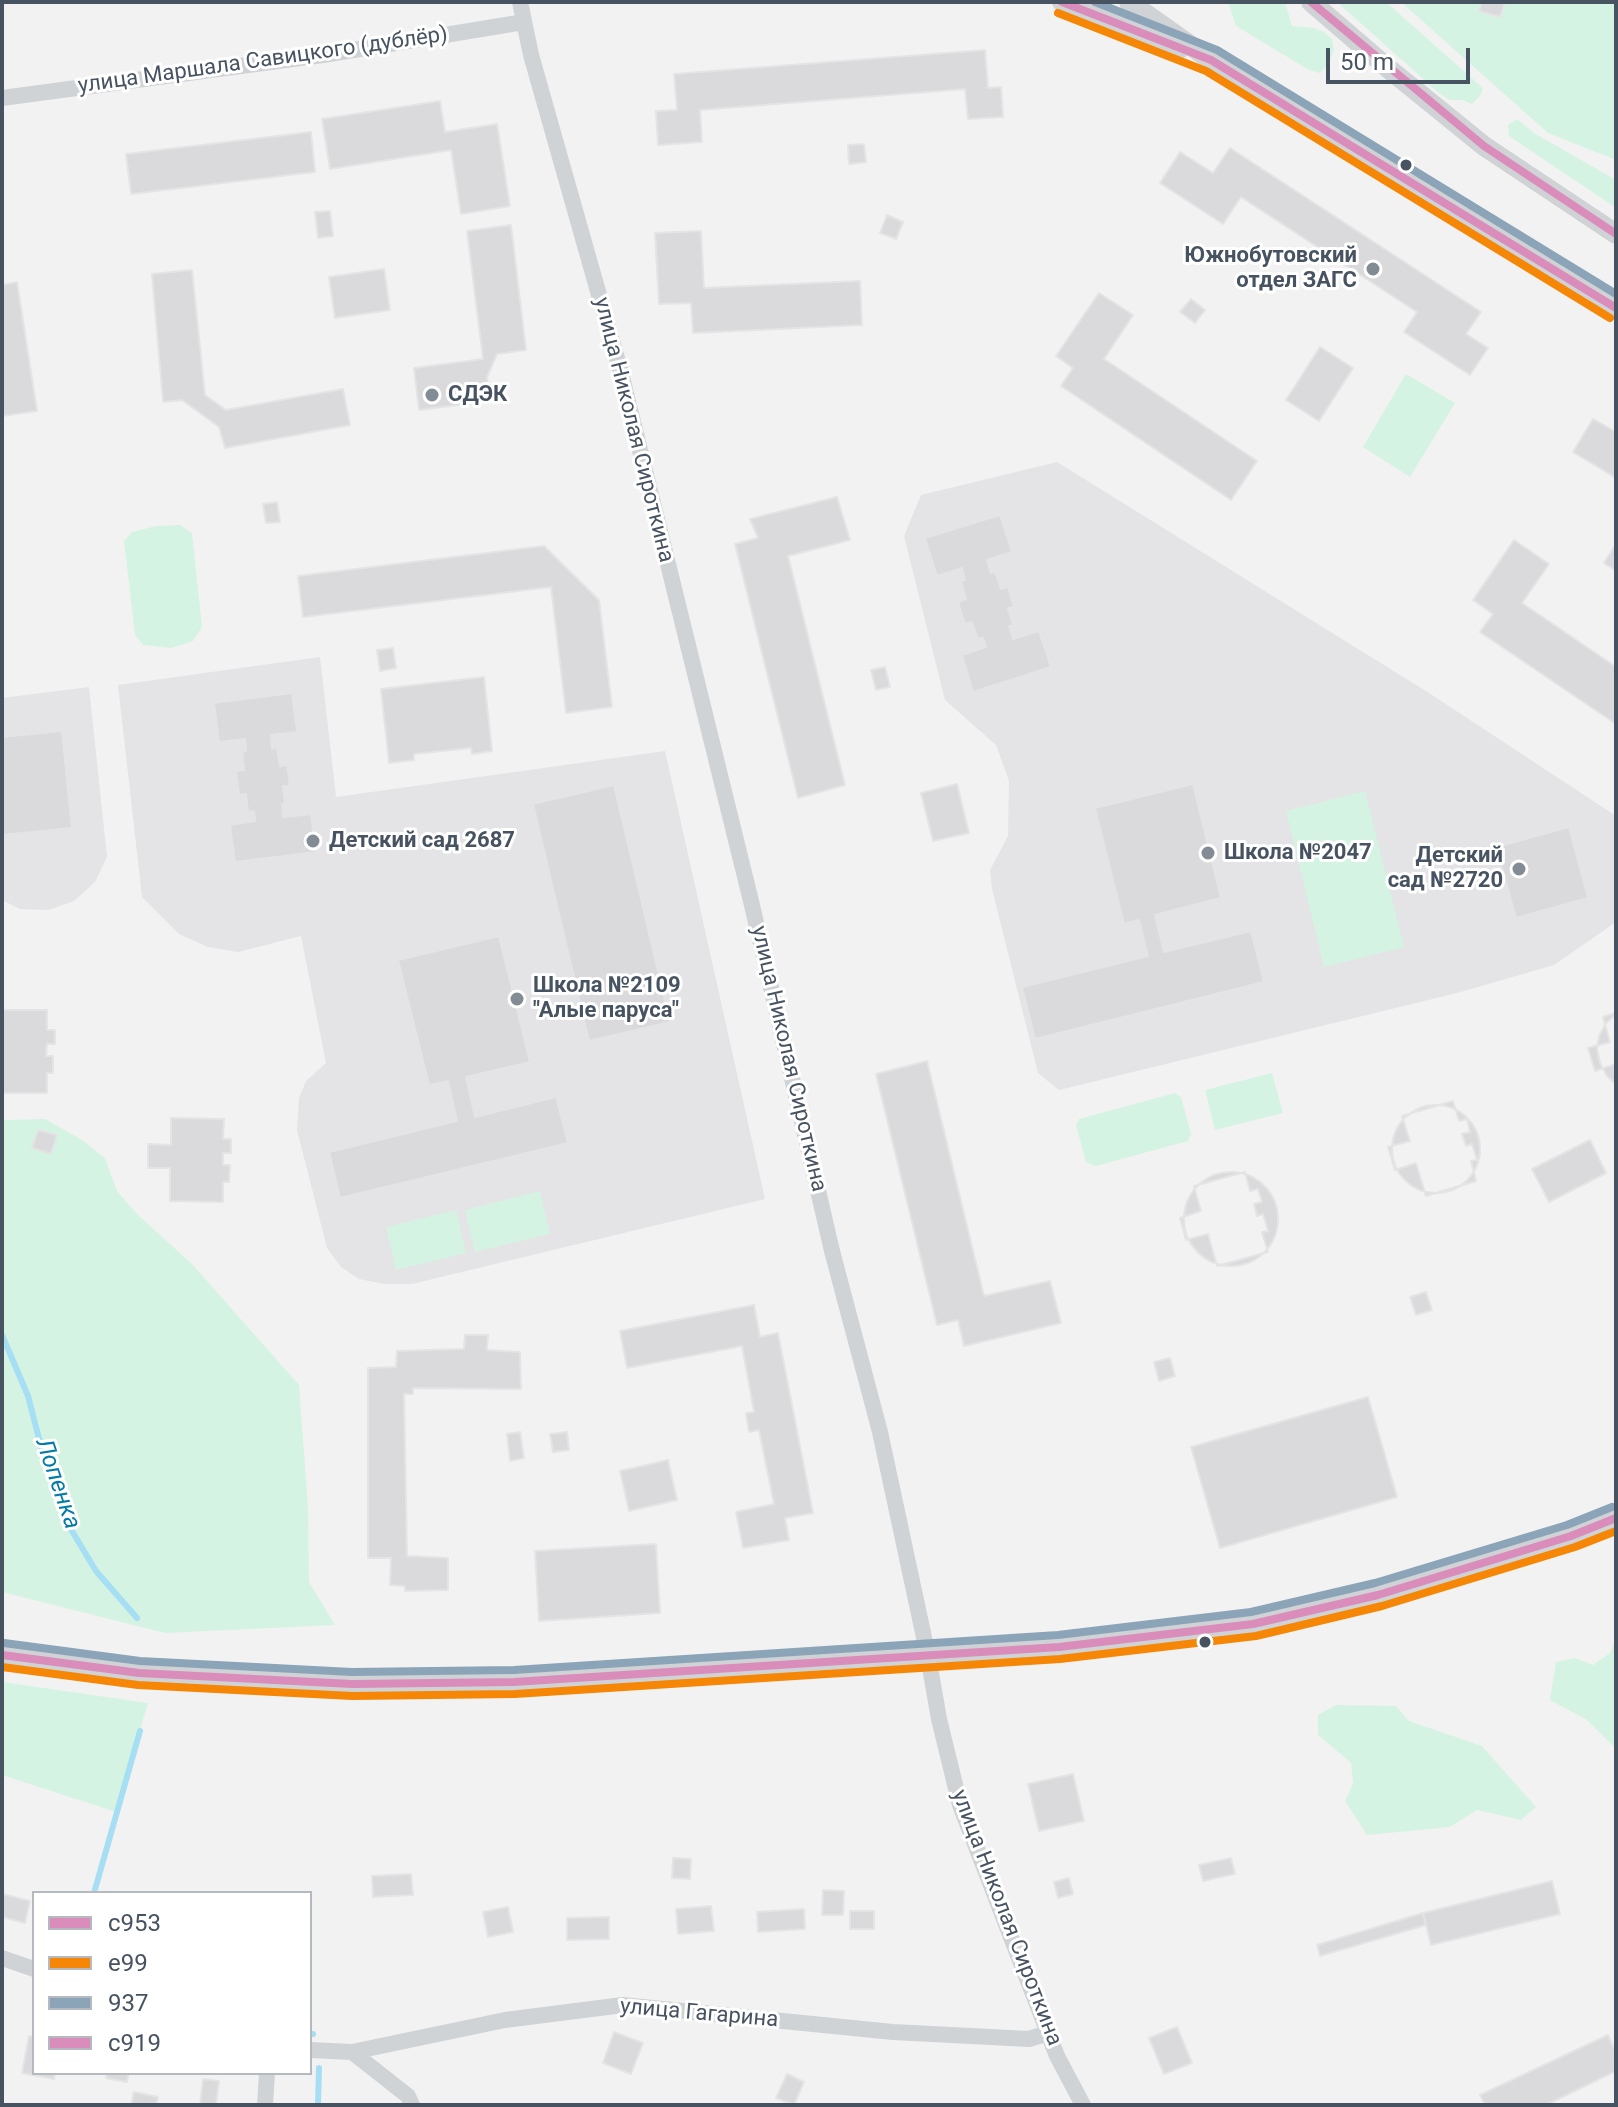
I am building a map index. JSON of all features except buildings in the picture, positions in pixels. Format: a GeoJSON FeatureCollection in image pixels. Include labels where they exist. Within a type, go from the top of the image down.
{"type":"FeatureCollection","features":[{"type":"Feature","properties":{"kind":"street","name":"улица Николая Сироткина"},"geometry":{"type":"LineString","coordinates":[[520,2],[531,55],[620,369],[780,1019],[832,1251],[880,1432],[939,1719],[960,1805],[1048,2033],[1083,2105]]}},
{"type":"Feature","properties":{"kind":"street"},"geometry":{"type":"LineString","coordinates":[[1062,2],[1098,8],[1211,60]]}},
{"type":"Feature","properties":{"kind":"street"},"geometry":{"type":"LineString","coordinates":[[1129,2],[1211,60],[1616,308]]}},
{"type":"Feature","properties":{"kind":"street"},"geometry":{"type":"LineString","coordinates":[[1311,2],[1484,146],[1616,234]]}},
{"type":"Feature","properties":{"kind":"street","name":"улица Маршала Савицкого (дублёр)"},"geometry":{"type":"LineString","coordinates":[[2,98],[323,55],[524,22]]}},
{"type":"Feature","properties":{"kind":"street"},"geometry":{"type":"LineString","coordinates":[[2,1655],[139,1673],[352,1684],[514,1682],[1059,1647],[1253,1624],[1378,1595],[1571,1536],[1616,1518]]}},
{"type":"Feature","properties":{"kind":"street"},"geometry":{"type":"LineString","coordinates":[[2,1958],[32,1968]]}},
{"type":"Feature","properties":{"kind":"street","name":"улица Гагарина"},"geometry":{"type":"LineString","coordinates":[[312,2050],[352,2052],[505,2020],[623,2005],[893,2032],[1029,2039],[1048,2033]]}},
{"type":"Feature","properties":{"kind":"street"},"geometry":{"type":"LineString","coordinates":[[352,2052],[408,2096],[412,2105]]}},
{"type":"Feature","properties":{"kind":"street"},"geometry":{"type":"LineString","coordinates":[[265,2105],[267,2075]]}},
{"type":"Feature","properties":{"kind":"shaded area"},"geometry":{"type":"Polygon","coordinates":[[[1057,462],[1429,693],[1616,816],[1616,922],[1554,965],[1457,993],[1059,1090],[1038,1073],[992,889],[990,870],[1008,836],[1009,781],[996,745],[945,700],[904,536],[921,495],[1057,462]]]}},
{"type":"Feature","properties":{"kind":"shaded area","name":"Школа №2109 \"Алые паруса\""},"geometry":{"type":"Polygon","coordinates":[[[320,657],[336,797],[665,751],[765,1199],[412,1284],[384,1284],[359,1279],[341,1267],[327,1248],[297,1130],[299,1098],[306,1081],[326,1063],[301,936],[238,952],[208,947],[179,934],[142,897],[118,685],[320,657]]]}},
{"type":"Feature","properties":{"kind":"shaded area"},"geometry":{"type":"Polygon","coordinates":[[[89,687],[107,857],[95,882],[74,901],[48,910],[20,909],[2,900],[2,698],[89,687]]]}},
{"type":"Feature","properties":{"kind":"green space"},"geometry":{"type":"Polygon","coordinates":[[[1228,2],[1285,2],[1292,26],[1314,28],[1332,39],[1334,50],[1328,65],[1320,73],[1309,70],[1236,26],[1228,2]]]}},
{"type":"Feature","properties":{"kind":"green space"},"geometry":{"type":"Polygon","coordinates":[[[1337,2],[1386,2],[1483,88],[1480,96],[1472,104],[1450,100],[1440,94],[1337,2]]]}},
{"type":"Feature","properties":{"kind":"green space"},"geometry":{"type":"Polygon","coordinates":[[[1401,2],[1616,2],[1616,160],[1548,133],[1401,2]]]}},
{"type":"Feature","properties":{"kind":"green space"},"geometry":{"type":"Polygon","coordinates":[[[1517,119],[1534,133],[1616,180],[1616,208],[1509,136],[1508,125],[1517,119]]]}},
{"type":"Feature","properties":{"kind":"green space"},"geometry":{"type":"Polygon","coordinates":[[[1406,374],[1455,403],[1410,477],[1363,447],[1406,374]]]}},
{"type":"Feature","properties":{"kind":"green space"},"geometry":{"type":"Polygon","coordinates":[[[180,525],[192,533],[202,627],[193,641],[171,648],[143,645],[135,635],[124,541],[132,532],[156,526],[180,525]]]}},
{"type":"Feature","properties":{"kind":"green space"},"geometry":{"type":"Polygon","coordinates":[[[1365,791],[1404,947],[1324,967],[1286,811],[1365,791]]]}},
{"type":"Feature","properties":{"kind":"green space"},"geometry":{"type":"Polygon","coordinates":[[[1272,1073],[1283,1113],[1215,1130],[1205,1090],[1272,1073]]]}},
{"type":"Feature","properties":{"kind":"green space"},"geometry":{"type":"Polygon","coordinates":[[[1175,1093],[1181,1097],[1191,1134],[1188,1141],[1096,1166],[1086,1162],[1076,1125],[1079,1119],[1175,1093]]]}},
{"type":"Feature","properties":{"kind":"green space"},"geometry":{"type":"Polygon","coordinates":[[[45,1119],[82,1140],[105,1158],[117,1191],[137,1214],[193,1265],[299,1385],[308,1507],[309,1582],[335,1625],[165,1633],[2,1592],[2,1120],[45,1119]]]}},
{"type":"Feature","properties":{"kind":"green space"},"geometry":{"type":"Polygon","coordinates":[[[540,1191],[550,1234],[475,1252],[465,1210],[540,1191]]]}},
{"type":"Feature","properties":{"kind":"green space"},"geometry":{"type":"Polygon","coordinates":[[[456,1210],[466,1253],[396,1270],[386,1227],[456,1210]]]}},
{"type":"Feature","properties":{"kind":"green space"},"geometry":{"type":"Polygon","coordinates":[[[1616,1638],[1615,1748],[1587,1720],[1550,1700],[1556,1662],[1575,1658],[1593,1665],[1610,1653],[1616,1638]]]}},
{"type":"Feature","properties":{"kind":"green space"},"geometry":{"type":"Polygon","coordinates":[[[2,1682],[148,1703],[116,1812],[2,1775],[2,1682]]]}},
{"type":"Feature","properties":{"kind":"green space"},"geometry":{"type":"Polygon","coordinates":[[[1336,1705],[1396,1706],[1409,1721],[1482,1746],[1536,1807],[1521,1820],[1477,1810],[1450,1827],[1367,1835],[1345,1801],[1353,1784],[1351,1763],[1318,1735],[1318,1715],[1336,1705]]]}},
{"type":"Feature","properties":{"kind":"waterway","name":"Лопенка"},"geometry":{"type":"LineString","coordinates":[[2,1335],[28,1396],[44,1458],[66,1521],[96,1571],[137,1618]]}},
{"type":"Feature","properties":{"kind":"waterway","name":"Лопенка"},"geometry":{"type":"LineString","coordinates":[[95,1891],[140,1731]]}},
{"type":"Feature","properties":{"kind":"waterway","name":"Лопенка"},"geometry":{"type":"LineString","coordinates":[[318,2105],[319,2068]]}},
{"type":"Feature","properties":{"kind":"transit line","name":"с953"},"geometry":{"type":"LineString","coordinates":[[1062,2],[1211,60],[1616,308]]}},
{"type":"Feature","properties":{"kind":"transit line","name":"937"},"geometry":{"type":"LineString","coordinates":[[1095,2],[1217,50],[1616,294]]}},
{"type":"Feature","properties":{"kind":"transit line","name":"с919"},"geometry":{"type":"LineString","coordinates":[[1311,2],[1484,146],[1616,234]]}},
{"type":"Feature","properties":{"kind":"transit line","name":"е99"},"geometry":{"type":"LineString","coordinates":[[1058,13],[1206,71],[1610,318]]}},
{"type":"Feature","properties":{"kind":"transit line","name":"937"},"geometry":{"type":"LineString","coordinates":[[4,1643],[140,1661],[352,1672],[514,1670],[1058,1635],[1251,1612],[1375,1583],[1567,1525],[1612,1507]]}},
{"type":"Feature","properties":{"kind":"transit line","name":"с953"},"geometry":{"type":"LineString","coordinates":[[2,1655],[139,1673],[352,1684],[514,1682],[1059,1647],[1253,1624],[1378,1595],[1571,1536],[1616,1518]]}},
{"type":"Feature","properties":{"kind":"transit line","name":"е99"},"geometry":{"type":"LineString","coordinates":[[2,1667],[138,1685],[352,1696],[515,1694],[1060,1659],[1256,1636],[1382,1606],[1575,1547],[1616,1531]]}},
{"type":"Feature","properties":{"kind":"place","name":"Южнобутовский отдел ЗАГС"},"geometry":{"type":"Point","coordinates":[1373,269]}},
{"type":"Feature","properties":{"kind":"place","name":"СДЭК"},"geometry":{"type":"Point","coordinates":[432,395]}},
{"type":"Feature","properties":{"kind":"place","name":"Детский сад 2687"},"geometry":{"type":"Point","coordinates":[313,841]}},
{"type":"Feature","properties":{"kind":"place","name":"Школа №2047"},"geometry":{"type":"Point","coordinates":[1208,853]}},
{"type":"Feature","properties":{"kind":"place","name":"Детский сад №2720"},"geometry":{"type":"Point","coordinates":[1519,869]}},
{"type":"Feature","properties":{"kind":"place","name":"Школа №2109 \"Алые паруса\""},"geometry":{"type":"Point","coordinates":[517,999]}}]}
